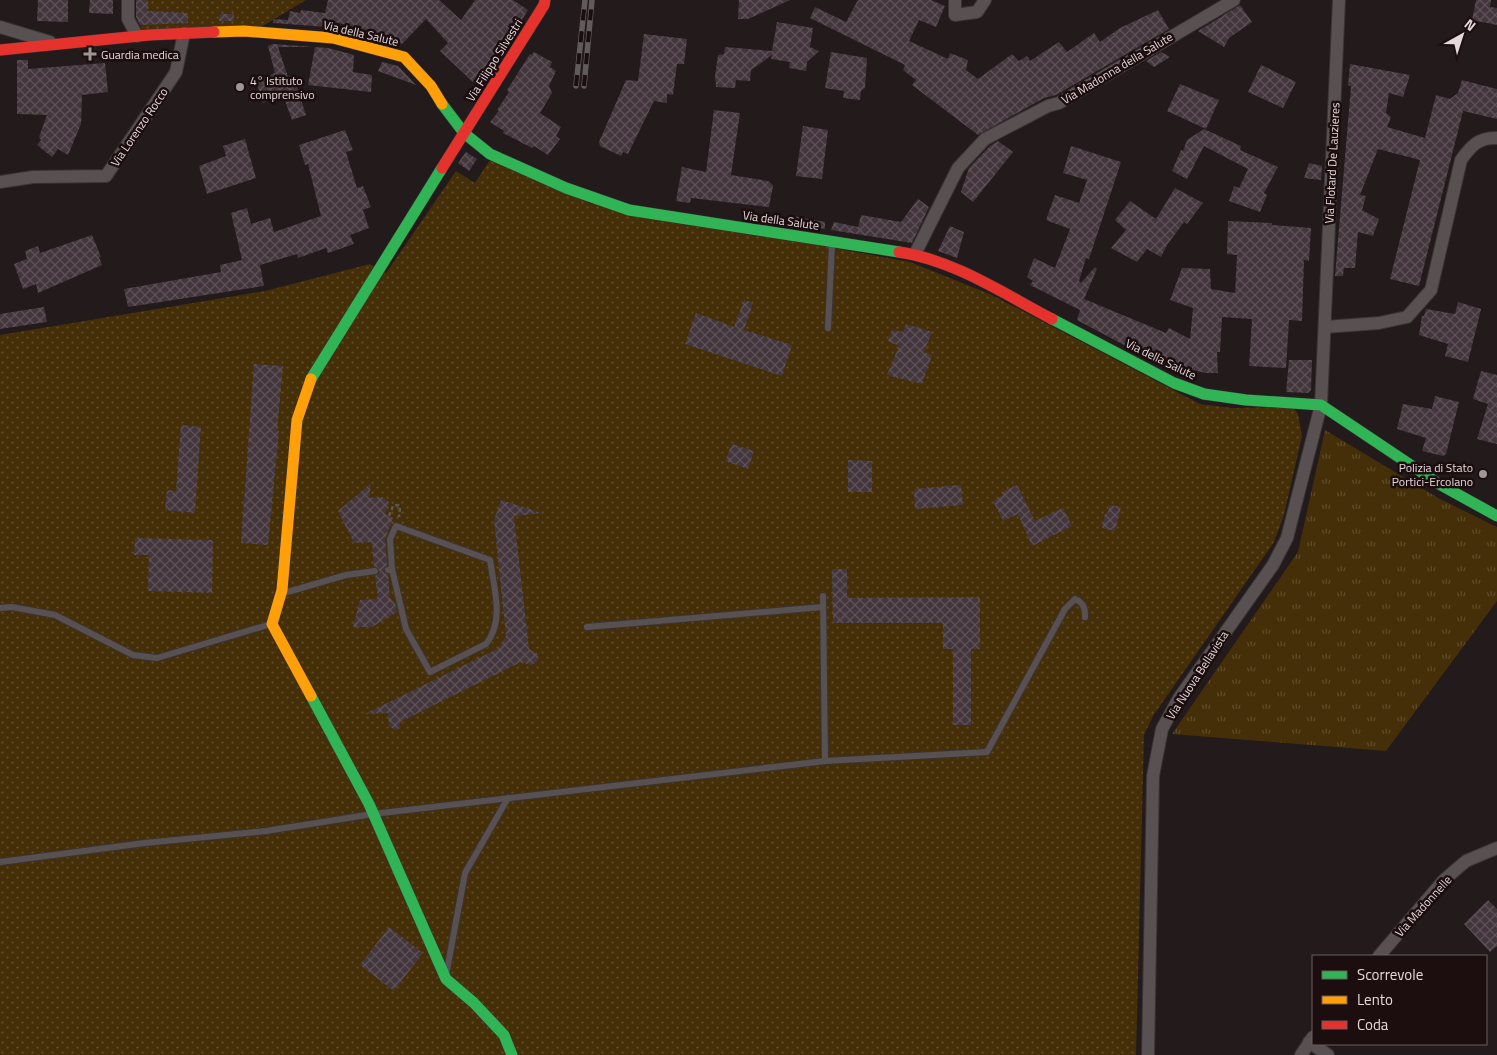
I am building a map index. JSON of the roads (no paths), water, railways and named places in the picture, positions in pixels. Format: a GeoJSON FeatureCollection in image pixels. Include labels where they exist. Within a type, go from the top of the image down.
{"type":"FeatureCollection","features":[{"type":"Feature","properties":{"kind":"street"},"geometry":{"type":"LineString","coordinates":[[128,0],[128,19],[137,36]]}},
{"type":"Feature","properties":{"kind":"street","name":"Via Filippo Silvestri"},"geometry":{"type":"LineString","coordinates":[[272,624],[281,593],[297,420],[313,373],[544,5],[545,0]]}},
{"type":"Feature","properties":{"kind":"street"},"geometry":{"type":"LineString","coordinates":[[955,0],[955,15],[977,12],[984,0]]}},
{"type":"Feature","properties":{"kind":"street","name":"Via Madonna della Salute"},"geometry":{"type":"LineString","coordinates":[[916,254],[958,168],[985,139],[1048,106],[1059,103],[1234,0]]}},
{"type":"Feature","properties":{"kind":"street","name":"Via Flotard De Lauzieres"},"geometry":{"type":"LineString","coordinates":[[1321,405],[1339,0]]}},
{"type":"Feature","properties":{"kind":"street"},"geometry":{"type":"LineString","coordinates":[[0,27],[55,43]]}},
{"type":"Feature","properties":{"kind":"street","name":"Via della Salute"},"geometry":{"type":"LineString","coordinates":[[0,50],[137,36],[244,31],[332,38],[404,57],[431,86],[441,103],[464,133],[490,154],[566,188],[630,210],[916,254],[958,270],[1174,383],[1204,394],[1246,400],[1321,405],[1439,484],[1497,516]]}},
{"type":"Feature","properties":{"kind":"street","name":"Via Lorenzo Rocco"},"geometry":{"type":"LineString","coordinates":[[0,182],[33,177],[106,176],[176,72],[184,33]]}},
{"type":"Feature","properties":{"kind":"street"},"geometry":{"type":"LineString","coordinates":[[1325,327],[1379,323],[1407,317],[1431,290],[1461,160],[1469,149],[1485,138],[1497,138]]}},
{"type":"Feature","properties":{"kind":"street","name":"Via Nuova Bellavista"},"geometry":{"type":"LineString","coordinates":[[1148,1055],[1153,776],[1162,729],[1180,698],[1273,565],[1287,538],[1321,405]]}},
{"type":"Feature","properties":{"kind":"street"},"geometry":{"type":"LineString","coordinates":[[272,624],[373,814],[446,979],[474,1003],[504,1035],[512,1055]]}},
{"type":"Feature","properties":{"kind":"street","name":"Via Madonnelle"},"geometry":{"type":"LineString","coordinates":[[1380,955],[1444,880],[1466,861],[1497,848]]}},
{"type":"Feature","properties":{"kind":"street"},"geometry":{"type":"LineString","coordinates":[[1301,1055],[1311,1040]]}},
{"type":"Feature","properties":{"kind":"street"},"geometry":{"type":"LineString","coordinates":[[1317,1045],[1328,1055]]}},
{"type":"Feature","properties":{"kind":"lane"},"geometry":{"type":"LineString","coordinates":[[828,328],[828,281],[832,242]]}},
{"type":"Feature","properties":{"kind":"lane"},"geometry":{"type":"LineString","coordinates":[[396,526],[490,560],[498,614],[497,625],[492,636],[486,644],[430,672],[406,629],[390,570],[390,539],[396,526]]}},
{"type":"Feature","properties":{"kind":"lane"},"geometry":{"type":"LineString","coordinates":[[281,593],[346,575],[375,571]]}},
{"type":"Feature","properties":{"kind":"lane"},"geometry":{"type":"LineString","coordinates":[[823,596],[825,762]]}},
{"type":"Feature","properties":{"kind":"lane"},"geometry":{"type":"LineString","coordinates":[[0,862],[145,843],[266,831],[373,814],[825,762],[987,752],[1065,609],[1075,599],[1081,602],[1085,608],[1085,617]]}},
{"type":"Feature","properties":{"kind":"lane"},"geometry":{"type":"LineString","coordinates":[[0,608],[12,607],[55,616],[133,655],[157,658],[272,624]]}},
{"type":"Feature","properties":{"kind":"lane"},"geometry":{"type":"LineString","coordinates":[[587,627],[823,607]]}},
{"type":"Feature","properties":{"kind":"lane"},"geometry":{"type":"LineString","coordinates":[[446,979],[465,873],[508,798]]}},
{"type":"Feature","properties":{"kind":"railway"},"geometry":{"type":"LineString","coordinates":[[576,86],[585,0]]}},
{"type":"Feature","properties":{"kind":"railway"},"geometry":{"type":"LineString","coordinates":[[584,86],[592,0]]}},
{"type":"Feature","properties":{"kind":"place","name":"Guardia medica"},"geometry":{"type":"Point","coordinates":[90,54]}},
{"type":"Feature","properties":{"kind":"place","name":"4° Istituto comprensivo"},"geometry":{"type":"Point","coordinates":[240,87]}},
{"type":"Feature","properties":{"kind":"place","name":"Polizia di Stato Portici-Ercolano"},"geometry":{"type":"Point","coordinates":[1483,474]}}]}
